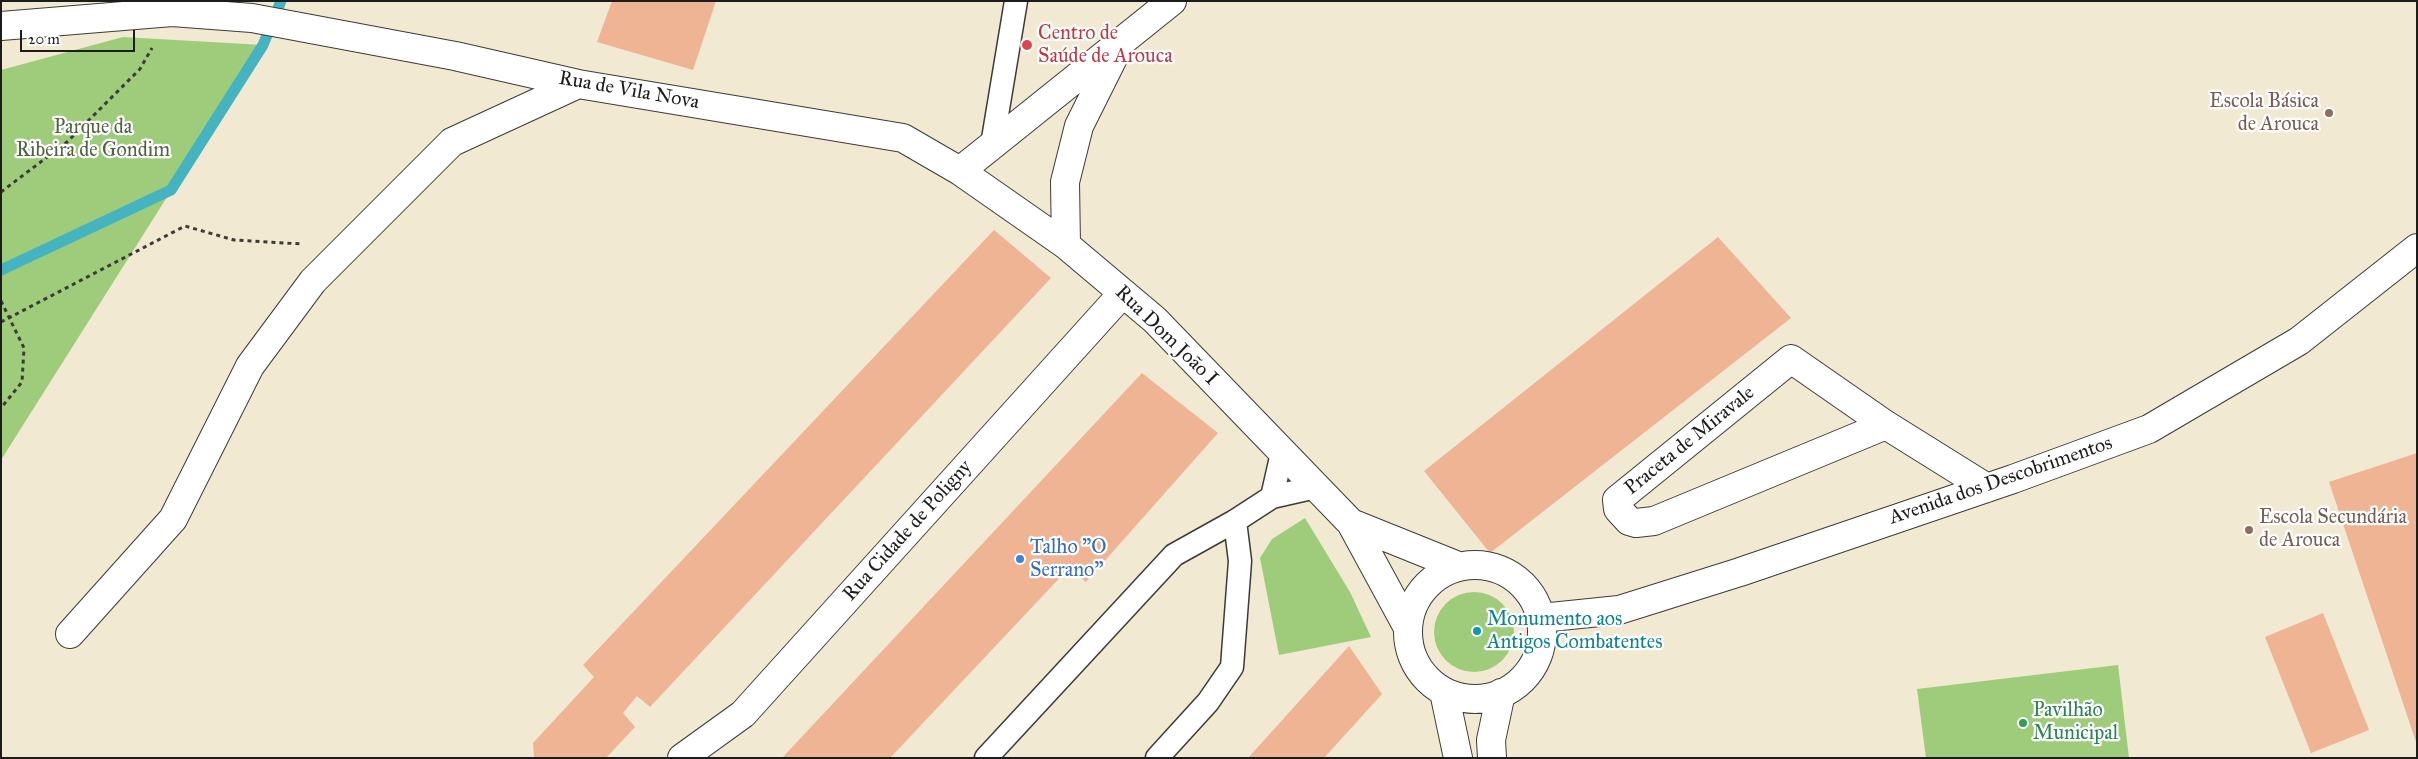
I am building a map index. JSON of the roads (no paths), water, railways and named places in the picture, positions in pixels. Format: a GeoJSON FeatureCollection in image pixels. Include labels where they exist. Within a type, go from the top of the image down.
{"type":"FeatureCollection","features":[{"type":"Feature","properties":{"kind":"street"},"geometry":{"type":"LineString","coordinates":[[960,171],[1171,2]]}},
{"type":"Feature","properties":{"kind":"street","name":"Rua de Vila Nova"},"geometry":{"type":"LineString","coordinates":[[1,26],[172,12],[252,18],[456,56],[578,84],[903,138],[960,171]]}},
{"type":"Feature","properties":{"kind":"street"},"geometry":{"type":"LineString","coordinates":[[1066,245],[1065,182],[1079,126],[1121,42]]}},
{"type":"Feature","properties":{"kind":"street"},"geometry":{"type":"LineString","coordinates":[[70,634],[173,519],[250,366],[314,281],[452,142],[578,84]]}},
{"type":"Feature","properties":{"kind":"street","name":"Rua Dom João I"},"geometry":{"type":"LineString","coordinates":[[960,171],[1066,245],[1155,320],[1351,523],[1408,626]]}},
{"type":"Feature","properties":{"kind":"street","name":"Avenida dos Descobrimentos"},"geometry":{"type":"LineString","coordinates":[[1541,618],[1619,610],[1740,572],[1987,488],[2149,429],[2299,341],[2417,248]]}},
{"type":"Feature","properties":{"kind":"street","name":"Rua Cidade de Poligny"},"geometry":{"type":"LineString","coordinates":[[682,758],[743,714],[1123,293]]}},
{"type":"Feature","properties":{"kind":"street","name":"Praceta de Miravale"},"geometry":{"type":"LineString","coordinates":[[1886,425],[1654,521],[1636,523],[1629,521],[1618,508],[1617,500],[1791,359],[1886,425],[1987,488]]}},
{"type":"Feature","properties":{"kind":"street","name":"Rua Dom João I"},"geometry":{"type":"LineString","coordinates":[[1351,523],[1458,566]]}},
{"type":"Feature","properties":{"kind":"street","name":"Rua Dom João I"},"geometry":{"type":"LineString","coordinates":[[1480,565],[1501,570],[1520,581],[1533,598],[1541,618],[1542,641],[1535,663],[1521,681],[1501,693],[1482,698],[1463,698],[1444,692],[1428,680],[1416,665],[1409,646],[1408,626],[1412,607],[1422,589],[1438,575],[1458,566],[1480,565]]}},
{"type":"Feature","properties":{"kind":"street"},"geometry":{"type":"LineString","coordinates":[[1444,692],[1458,758]]}},
{"type":"Feature","properties":{"kind":"street"},"geometry":{"type":"LineString","coordinates":[[1492,758],[1491,740],[1501,693]]}},
{"type":"Feature","properties":{"kind":"lane"},"geometry":{"type":"LineString","coordinates":[[992,145],[1016,1]]}},
{"type":"Feature","properties":{"kind":"lane"},"geometry":{"type":"LineString","coordinates":[[1272,497],[1282,452]]}},
{"type":"Feature","properties":{"kind":"lane"},"geometry":{"type":"LineString","coordinates":[[986,758],[1174,555],[1235,521],[1272,497],[1316,487]]}},
{"type":"Feature","properties":{"kind":"lane"},"geometry":{"type":"LineString","coordinates":[[1157,758],[1208,702],[1232,666],[1240,561],[1235,521]]}},
{"type":"Feature","properties":{"kind":"waterway"},"geometry":{"type":"LineString","coordinates":[[1,270],[171,190],[263,45],[281,1]]}},
{"type":"Feature","properties":{"kind":"place","name":"Centro de Saúde de Arouca"},"geometry":{"type":"Point","coordinates":[1027,45]}},
{"type":"Feature","properties":{"kind":"place","name":"Escola Básica de Arouca"},"geometry":{"type":"Point","coordinates":[2329,113]}},
{"type":"Feature","properties":{"kind":"place","name":"Escola Secundária de Arouca"},"geometry":{"type":"Point","coordinates":[2249,530]}},
{"type":"Feature","properties":{"kind":"place","name":"Talho \"O Serrano\""},"geometry":{"type":"Point","coordinates":[1020,559]}},
{"type":"Feature","properties":{"kind":"place","name":"Monumento aos Antigos Combatentes"},"geometry":{"type":"Point","coordinates":[1477,631]}},
{"type":"Feature","properties":{"kind":"place","name":"Pavilhão Municipal"},"geometry":{"type":"Point","coordinates":[2023,723]}},
{"type":"Feature","properties":{"kind":"park label","name":"Parque da Ribeira de Gondim"},"geometry":{"type":"Point","coordinates":[93,140]}}]}
